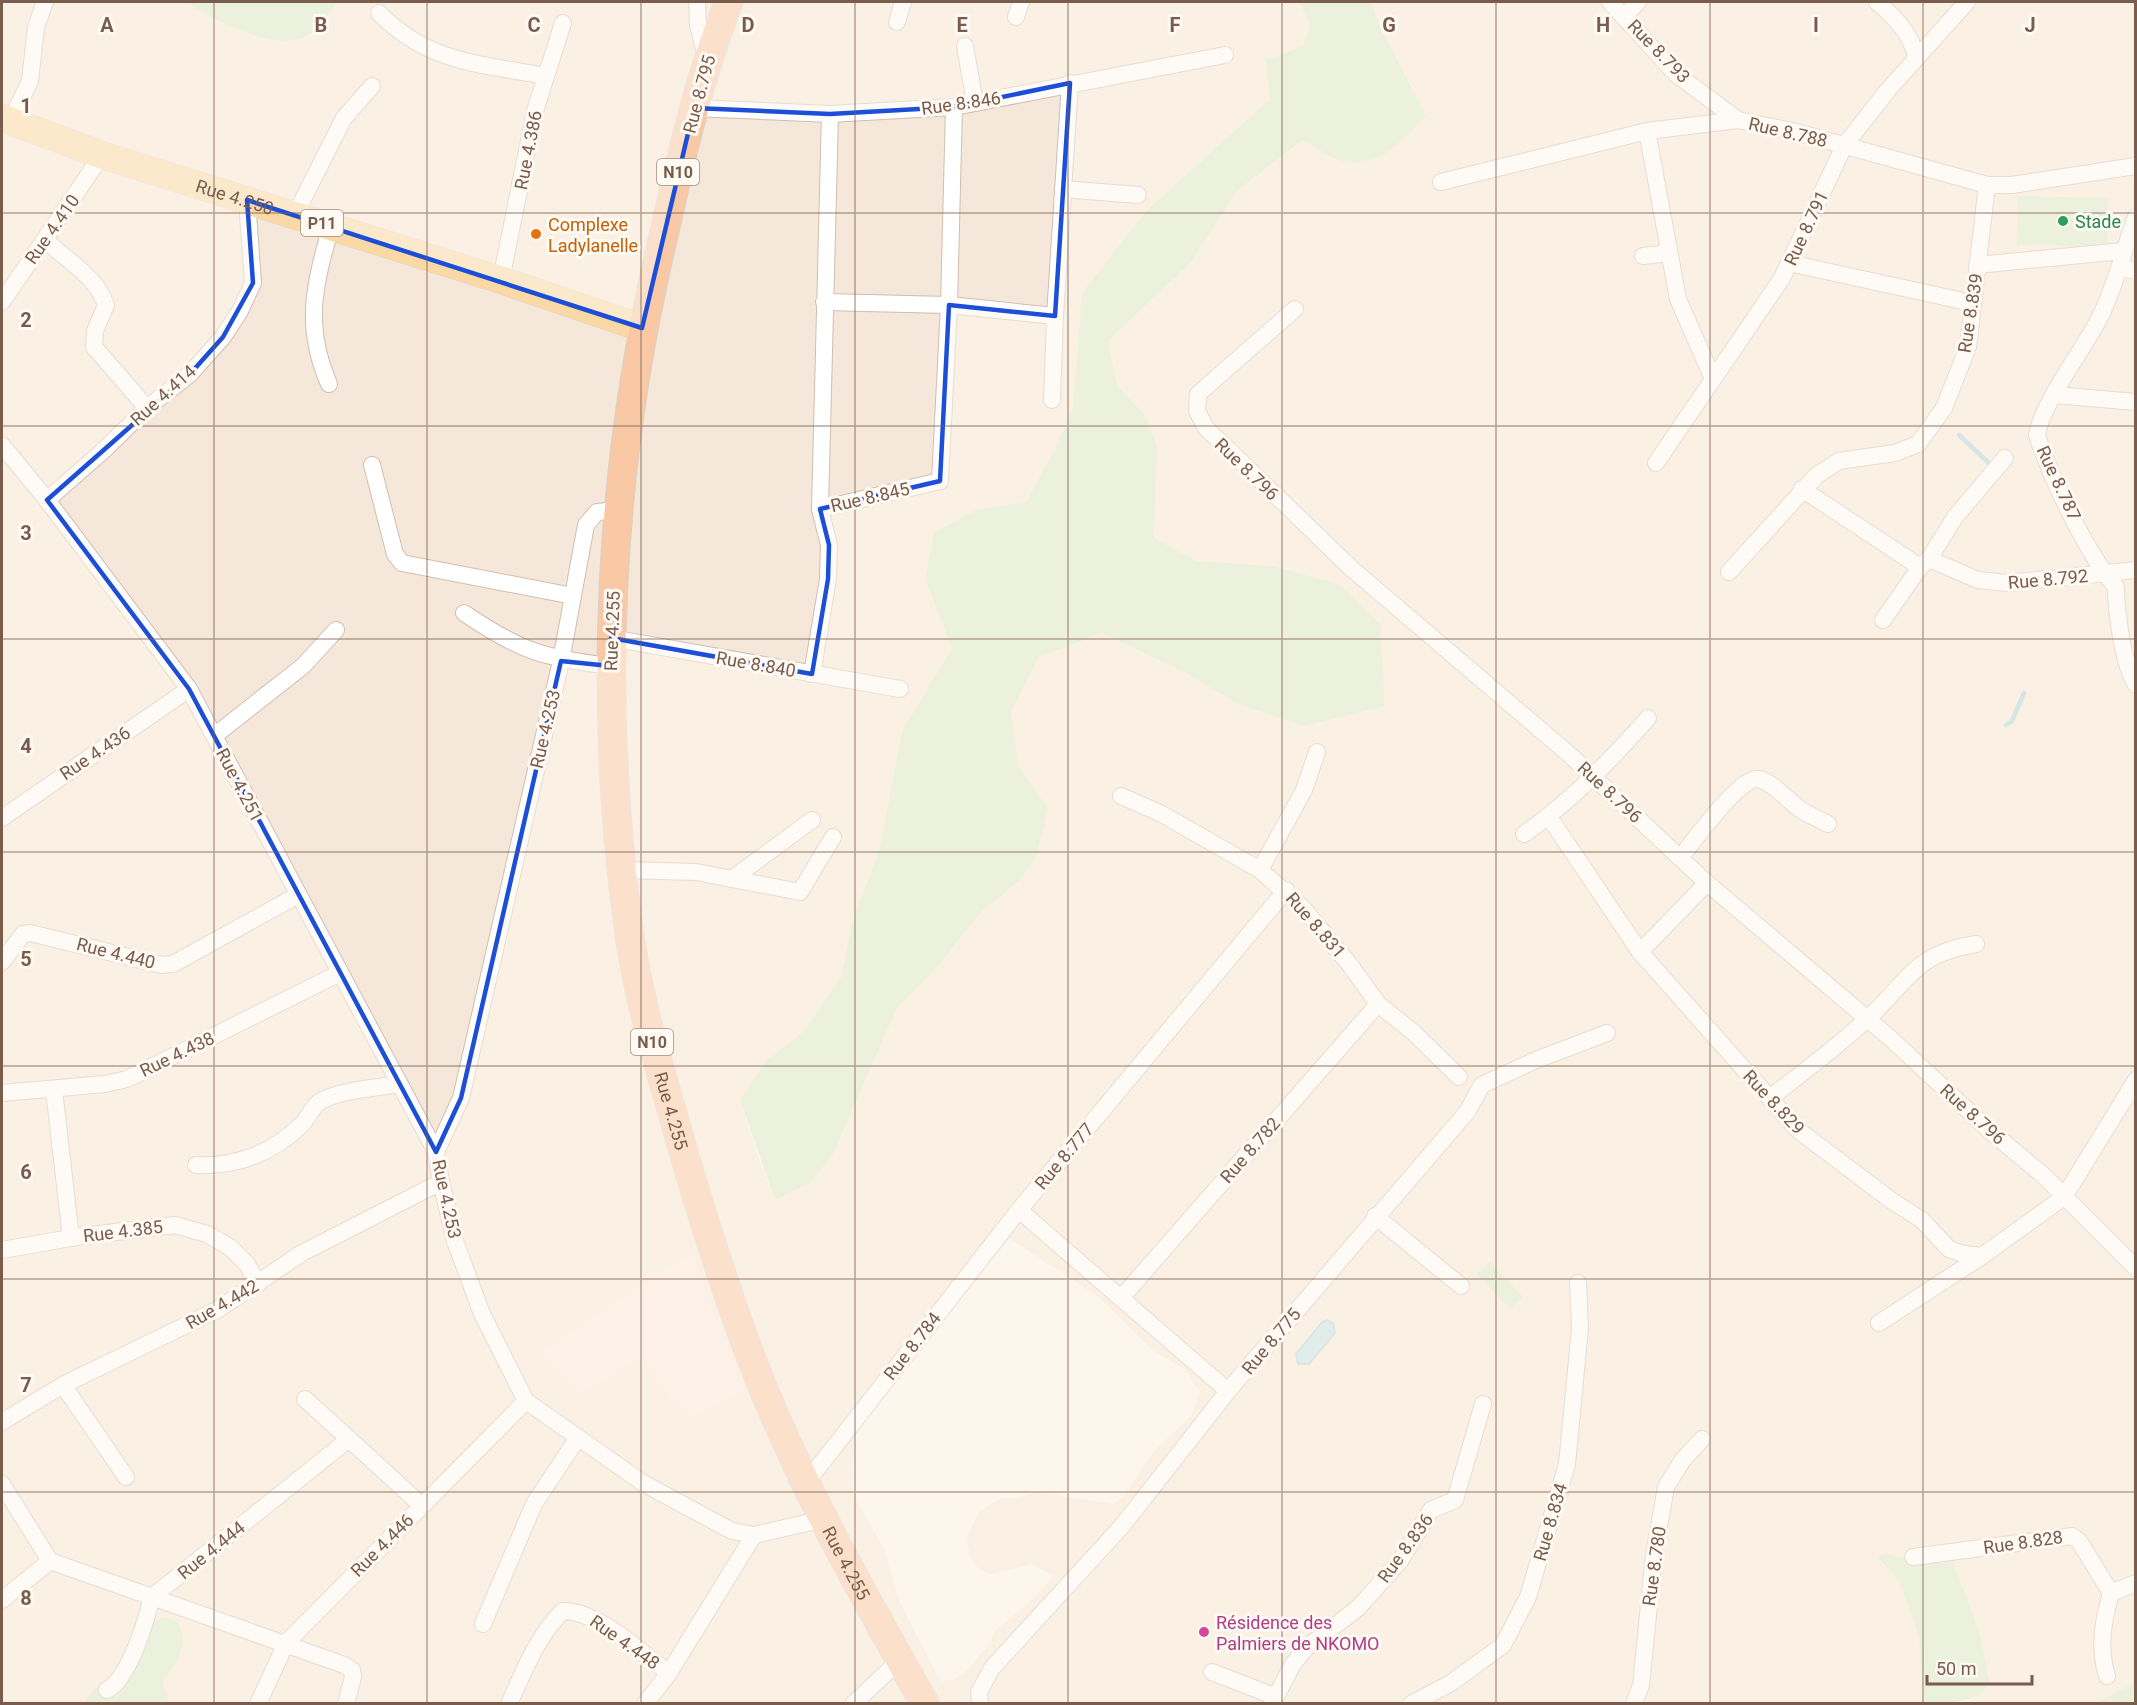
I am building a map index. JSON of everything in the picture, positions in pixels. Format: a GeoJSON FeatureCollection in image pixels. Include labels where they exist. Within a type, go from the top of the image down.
{"type":"FeatureCollection","features":[{"type":"Feature","properties":{"kind":"highway","name":"Rue 8.795"},"geometry":{"type":"LineString","coordinates":[[642,328],[706,61],[729,2]]}},
{"type":"Feature","properties":{"kind":"highway","name":"Rue 4.255"},"geometry":{"type":"LineString","coordinates":[[642,328],[617,510],[610,666],[628,925],[645,1019],[719,1269],[759,1379],[824,1519],[925,1704]]}},
{"type":"Feature","properties":{"kind":"main road","name":"Rue 4.250"},"geometry":{"type":"LineString","coordinates":[[6,120],[102,155],[501,280],[642,328]]}},
{"type":"Feature","properties":{"kind":"street"},"geometry":{"type":"LineString","coordinates":[[6,120],[30,81],[36,27],[45,2]]}},
{"type":"Feature","properties":{"kind":"street"},"geometry":{"type":"LineString","coordinates":[[697,2],[698,25],[706,61]]}},
{"type":"Feature","properties":{"kind":"street"},"geometry":{"type":"LineString","coordinates":[[897,22],[903,2]]}},
{"type":"Feature","properties":{"kind":"street","name":"Rue 8.793"},"geometry":{"type":"LineString","coordinates":[[1611,2],[1676,74],[1738,120]]}},
{"type":"Feature","properties":{"kind":"street"},"geometry":{"type":"LineString","coordinates":[[1624,16],[1638,2]]}},
{"type":"Feature","properties":{"kind":"street"},"geometry":{"type":"LineString","coordinates":[[1877,2],[1894,16],[1908,36],[1916,57]]}},
{"type":"Feature","properties":{"kind":"street","name":"Rue 8.791"},"geometry":{"type":"LineString","coordinates":[[1656,463],[1782,278],[1844,146],[1916,57],[1966,2]]}},
{"type":"Feature","properties":{"kind":"street"},"geometry":{"type":"LineString","coordinates":[[378,13],[397,32],[442,57],[546,76]]}},
{"type":"Feature","properties":{"kind":"street","name":"Rue 4.386"},"geometry":{"type":"LineString","coordinates":[[501,280],[535,111],[563,23]]}},
{"type":"Feature","properties":{"kind":"street"},"geometry":{"type":"LineString","coordinates":[[966,46],[975,103]]}},
{"type":"Feature","properties":{"kind":"street","name":"Rue 8.846"},"geometry":{"type":"LineString","coordinates":[[694,108],[830,114],[954,107],[1225,55]]}},
{"type":"Feature","properties":{"kind":"street"},"geometry":{"type":"LineString","coordinates":[[1052,400],[1070,83]]}},
{"type":"Feature","properties":{"kind":"street"},"geometry":{"type":"LineString","coordinates":[[295,215],[344,118],[372,86]]}},
{"type":"Feature","properties":{"kind":"street","name":"Rue 8.845"},"geometry":{"type":"LineString","coordinates":[[830,114],[820,509],[940,481],[949,305],[954,107]]}},
{"type":"Feature","properties":{"kind":"street","name":"Rue 8.788"},"geometry":{"type":"LineString","coordinates":[[1441,182],[1647,130],[1738,120],[1796,132],[1987,185],[2012,185],[2136,166]]}},
{"type":"Feature","properties":{"kind":"street"},"geometry":{"type":"LineString","coordinates":[[1647,130],[1678,298],[1713,379]]}},
{"type":"Feature","properties":{"kind":"street","name":"Rue 4.410"},"geometry":{"type":"LineString","coordinates":[[2,302],[102,155]]}},
{"type":"Feature","properties":{"kind":"street","name":"Rue 8.839"},"geometry":{"type":"LineString","coordinates":[[1729,572],[1817,475],[1839,461],[1895,453],[1918,444],[1944,408],[1968,347],[1987,185]]}},
{"type":"Feature","properties":{"kind":"street"},"geometry":{"type":"LineString","coordinates":[[1063,189],[1137,195]]}},
{"type":"Feature","properties":{"kind":"street","name":"Rue 4.414"},"geometry":{"type":"LineString","coordinates":[[46,500],[104,450],[147,408],[190,374],[223,337],[240,311],[254,276],[247,200]]}},
{"type":"Feature","properties":{"kind":"street","name":"Rue 8.787"},"geometry":{"type":"LineString","coordinates":[[2136,217],[2123,251],[2127,270],[2055,395],[2037,435],[2044,457],[2104,574],[2116,587],[2116,605],[2128,673],[2136,685]]}},
{"type":"Feature","properties":{"kind":"street"},"geometry":{"type":"LineString","coordinates":[[329,384],[318,360],[313,296],[331,226]]}},
{"type":"Feature","properties":{"kind":"street"},"geometry":{"type":"LineString","coordinates":[[45,239],[92,279],[101,292],[106,305],[95,331],[94,347],[147,408]]}},
{"type":"Feature","properties":{"kind":"street"},"geometry":{"type":"LineString","coordinates":[[1977,266],[2123,251]]}},
{"type":"Feature","properties":{"kind":"street"},"geometry":{"type":"LineString","coordinates":[[1643,256],[1670,252]]}},
{"type":"Feature","properties":{"kind":"street"},"geometry":{"type":"LineString","coordinates":[[1789,263],[1972,303]]}},
{"type":"Feature","properties":{"kind":"street"},"geometry":{"type":"LineString","coordinates":[[824,302],[949,305],[1055,316]]}},
{"type":"Feature","properties":{"kind":"street","name":"Rue 8.796"},"geometry":{"type":"LineString","coordinates":[[1295,309],[1198,394],[1197,411],[1206,428],[1352,569],[1592,775],[1707,883],[2043,1175],[2136,1268]]}},
{"type":"Feature","properties":{"kind":"street"},"geometry":{"type":"LineString","coordinates":[[2055,395],[2136,402]]}},
{"type":"Feature","properties":{"kind":"street","name":"Rue 4.251"},"geometry":{"type":"LineString","coordinates":[[2,445],[189,689],[436,1152]]}},
{"type":"Feature","properties":{"kind":"street"},"geometry":{"type":"LineString","coordinates":[[1883,620],[1955,517],[2005,458]]}},
{"type":"Feature","properties":{"kind":"street"},"geometry":{"type":"LineString","coordinates":[[372,465],[394,554],[402,562],[573,596]]}},
{"type":"Feature","properties":{"kind":"street","name":"Rue 8.792"},"geometry":{"type":"LineString","coordinates":[[1802,489],[1924,563],[1978,580],[2008,583],[2136,570]]}},
{"type":"Feature","properties":{"kind":"street"},"geometry":{"type":"LineString","coordinates":[[812,674],[828,579],[829,545],[820,509]]}},
{"type":"Feature","properties":{"kind":"street","name":"Rue 4.253"},"geometry":{"type":"LineString","coordinates":[[617,510],[597,512],[586,525],[561,661],[461,1098],[436,1152],[441,1182],[455,1241],[482,1314],[526,1401],[577,1439],[643,1483],[732,1531],[754,1535],[824,1519]]}},
{"type":"Feature","properties":{"kind":"street"},"geometry":{"type":"LineString","coordinates":[[464,613],[504,640],[527,651],[561,661],[610,666]]}},
{"type":"Feature","properties":{"kind":"street"},"geometry":{"type":"LineString","coordinates":[[214,736],[303,666],[336,630]]}},
{"type":"Feature","properties":{"kind":"street","name":"Rue 8.840"},"geometry":{"type":"LineString","coordinates":[[611,638],[900,689]]}},
{"type":"Feature","properties":{"kind":"street","name":"Rue 4.436"},"geometry":{"type":"LineString","coordinates":[[2,818],[189,689]]}},
{"type":"Feature","properties":{"kind":"street"},"geometry":{"type":"LineString","coordinates":[[1524,834],[1549,817],[1592,775],[1611,760],[1648,718]]}},
{"type":"Feature","properties":{"kind":"street"},"geometry":{"type":"LineString","coordinates":[[1260,870],[1304,790],[1317,752]]}},
{"type":"Feature","properties":{"kind":"street"},"geometry":{"type":"LineString","coordinates":[[1680,858],[1735,791],[1749,779],[1756,778],[1764,781],[1802,810],[1828,824]]}},
{"type":"Feature","properties":{"kind":"street","name":"Rue 8.831"},"geometry":{"type":"LineString","coordinates":[[1121,795],[1160,813],[1260,870],[1286,890],[1325,932],[1378,1004],[1413,1032],[1459,1077]]}},
{"type":"Feature","properties":{"kind":"street","name":"Rue 8.829"},"geometry":{"type":"LineString","coordinates":[[1549,817],[1640,952],[1803,1135],[1892,1201],[1922,1220],[1948,1249],[1982,1256]]}},
{"type":"Feature","properties":{"kind":"street"},"geometry":{"type":"LineString","coordinates":[[732,879],[812,820]]}},
{"type":"Feature","properties":{"kind":"street"},"geometry":{"type":"LineString","coordinates":[[623,870],[696,872],[800,892],[833,837]]}},
{"type":"Feature","properties":{"kind":"street"},"geometry":{"type":"LineString","coordinates":[[1640,952],[1707,883]]}},
{"type":"Feature","properties":{"kind":"street","name":"Rue 8.777"},"geometry":{"type":"LineString","coordinates":[[1019,1210],[1286,890]]}},
{"type":"Feature","properties":{"kind":"street","name":"Rue 4.440"},"geometry":{"type":"LineString","coordinates":[[2,962],[23,934],[30,933],[162,965],[173,964],[298,895]]}},
{"type":"Feature","properties":{"kind":"street"},"geometry":{"type":"LineString","coordinates":[[1770,1098],[1867,1020],[1915,968],[1949,948],[1976,944]]}},
{"type":"Feature","properties":{"kind":"street","name":"Rue 4.438"},"geometry":{"type":"LineString","coordinates":[[2,1093],[54,1090],[127,1079],[340,973]]}},
{"type":"Feature","properties":{"kind":"street","name":"Rue 8.782"},"geometry":{"type":"LineString","coordinates":[[1122,1297],[1378,1004]]}},
{"type":"Feature","properties":{"kind":"street","name":"Rue 8.775"},"geometry":{"type":"LineString","coordinates":[[980,1704],[979,1692],[993,1668],[1122,1526],[1228,1391],[1375,1216],[1467,1112],[1482,1085],[1536,1059],[1607,1033]]}},
{"type":"Feature","properties":{"kind":"street"},"geometry":{"type":"LineString","coordinates":[[1879,1323],[1982,1256],[2064,1197],[2136,1080]]}},
{"type":"Feature","properties":{"kind":"street"},"geometry":{"type":"LineString","coordinates":[[196,1165],[233,1163],[262,1153],[292,1133],[318,1103],[330,1097],[399,1084]]}},
{"type":"Feature","properties":{"kind":"street"},"geometry":{"type":"LineString","coordinates":[[54,1090],[71,1238]]}},
{"type":"Feature","properties":{"kind":"street","name":"Rue 4.442"},"geometry":{"type":"LineString","coordinates":[[2,1422],[63,1385],[217,1310],[302,1252],[441,1182]]}},
{"type":"Feature","properties":{"kind":"street"},"geometry":{"type":"LineString","coordinates":[[1019,1210],[1228,1391]]}},
{"type":"Feature","properties":{"kind":"street","name":"Rue 8.784"},"geometry":{"type":"LineString","coordinates":[[806,1483],[1019,1210]]}},
{"type":"Feature","properties":{"kind":"street"},"geometry":{"type":"LineString","coordinates":[[1375,1216],[1461,1286]]}},
{"type":"Feature","properties":{"kind":"street","name":"Rue 4.385"},"geometry":{"type":"LineString","coordinates":[[2,1250],[71,1238],[175,1225],[207,1234],[231,1248],[247,1264],[258,1284]]}},
{"type":"Feature","properties":{"kind":"street","name":"Rue 8.834"},"geometry":{"type":"LineString","coordinates":[[1411,1704],[1451,1683],[1503,1645],[1528,1597],[1567,1464],[1580,1329],[1578,1283]]}},
{"type":"Feature","properties":{"kind":"street"},"geometry":{"type":"LineString","coordinates":[[63,1385],[126,1477]]}},
{"type":"Feature","properties":{"kind":"street"},"geometry":{"type":"LineString","coordinates":[[305,1399],[421,1506]]}},
{"type":"Feature","properties":{"kind":"street","name":"Rue 4.446"},"geometry":{"type":"LineString","coordinates":[[258,1704],[286,1643],[526,1401]]}},
{"type":"Feature","properties":{"kind":"street","name":"Rue 8.836"},"geometry":{"type":"LineString","coordinates":[[1273,1700],[1306,1648],[1358,1608],[1400,1561],[1431,1510],[1455,1500],[1483,1404]]}},
{"type":"Feature","properties":{"kind":"street","name":"Rue 4.444"},"geometry":{"type":"LineString","coordinates":[[152,1597],[349,1439]]}},
{"type":"Feature","properties":{"kind":"street"},"geometry":{"type":"LineString","coordinates":[[483,1624],[534,1504],[577,1439]]}},
{"type":"Feature","properties":{"kind":"street","name":"Rue 8.780"},"geometry":{"type":"LineString","coordinates":[[1634,1704],[1641,1685],[1654,1555],[1666,1487],[1682,1461],[1702,1439]]}},
{"type":"Feature","properties":{"kind":"street"},"geometry":{"type":"LineString","coordinates":[[2,1484],[50,1561],[286,1643],[352,1670],[353,1677],[346,1704]]}},
{"type":"Feature","properties":{"kind":"street","name":"Rue 4.448"},"geometry":{"type":"LineString","coordinates":[[509,1704],[534,1649],[563,1611],[576,1611],[592,1617],[669,1673],[754,1535]]}},
{"type":"Feature","properties":{"kind":"street","name":"Rue 8.828"},"geometry":{"type":"LineString","coordinates":[[1913,1557],[2072,1536],[2079,1541],[2111,1593]]}},
{"type":"Feature","properties":{"kind":"street"},"geometry":{"type":"LineString","coordinates":[[2,1600],[50,1561]]}},
{"type":"Feature","properties":{"kind":"street"},"geometry":{"type":"LineString","coordinates":[[2107,1676],[2102,1659],[2102,1643],[2103,1623],[2111,1593],[2136,1583]]}},
{"type":"Feature","properties":{"kind":"street"},"geometry":{"type":"LineString","coordinates":[[107,1690],[117,1685],[152,1597]]}},
{"type":"Feature","properties":{"kind":"street"},"geometry":{"type":"LineString","coordinates":[[853,1704],[900,1660]]}},
{"type":"Feature","properties":{"kind":"street"},"geometry":{"type":"LineString","coordinates":[[1212,1672],[1273,1700]]}},
{"type":"Feature","properties":{"kind":"street"},"geometry":{"type":"LineString","coordinates":[[645,1704],[669,1673]]}},
{"type":"Feature","properties":{"kind":"highlighted area"},"geometry":{"type":"Polygon","coordinates":[[[1070,83],[1055,316],[949,305],[940,481],[820,509],[829,545],[828,579],[812,674],[611,638],[610,666],[561,661],[461,1098],[436,1152],[189,689],[47,500],[190,374],[223,337],[253,283],[247,200],[642,328],[694,108],[830,114],[954,107],[1070,83]]]}},
{"type":"Feature","properties":{"kind":"shaded area"},"geometry":{"type":"Polygon","coordinates":[[[2,2],[185,2],[246,33],[310,34],[338,2],[1299,2],[1310,25],[1303,46],[1267,60],[1270,99],[1146,211],[1082,293],[1073,408],[1055,449],[1026,502],[976,510],[925,579],[952,648],[902,731],[880,847],[852,924],[841,977],[804,1031],[766,1061],[740,1100],[757,1155],[775,1200],[833,1154],[897,1008],[933,972],[981,912],[1019,881],[1048,808],[1019,768],[1011,712],[1038,658],[1102,633],[1184,672],[1238,704],[1273,566],[1197,561],[1154,538],[1157,446],[1145,415],[1117,385],[1108,341],[1191,262],[1238,190],[1304,140],[1325,154],[1413,87],[1391,52],[1371,2],[2135,2],[2135,1682],[2096,1703],[1966,1703],[1987,1689],[1979,1632],[1953,1561],[1931,1558],[1901,1560],[1886,1553],[1880,1562],[1899,1579],[1915,1624],[1920,1645],[1922,1703],[169,1703],[163,1682],[184,1648],[126,1666],[95,1688],[82,1703],[2,1704],[2,2]],[[1009,1238],[874,1404],[854,1438],[851,1491],[883,1547],[900,1602],[940,1681],[953,1680],[965,1673],[990,1643],[994,1632],[1035,1597],[1053,1576],[1032,1564],[991,1574],[979,1569],[971,1559],[966,1539],[979,1512],[1001,1498],[1019,1498],[1036,1492],[1113,1504],[1124,1496],[1153,1452],[1191,1416],[1200,1392],[1186,1370],[1152,1350],[1100,1298],[1009,1238]]]}},
{"type":"Feature","properties":{"kind":"shaded area"},"geometry":{"type":"Polygon","coordinates":[[[692,1253],[746,1391],[688,1419],[640,1359],[577,1395],[537,1355],[692,1253]]]}},
{"type":"Feature","properties":{"kind":"green space"},"geometry":{"type":"Polygon","coordinates":[[[185,2],[338,2],[311,33],[297,39],[282,41],[247,33],[229,26],[185,2]]]}},
{"type":"Feature","properties":{"kind":"green space"},"geometry":{"type":"Polygon","coordinates":[[[1299,2],[1371,2],[1426,116],[1383,155],[1361,162],[1337,159],[1303,140],[1238,190],[1191,262],[1108,341],[1117,385],[1145,415],[1157,446],[1154,538],[1197,561],[1273,566],[1340,585],[1380,624],[1385,706],[1304,726],[1238,704],[1184,672],[1102,633],[1038,658],[1011,712],[1019,768],[1048,808],[1036,858],[1019,881],[981,912],[933,972],[897,1008],[833,1154],[811,1182],[775,1200],[740,1100],[766,1061],[804,1031],[841,977],[852,924],[880,847],[902,731],[952,648],[925,579],[934,533],[976,510],[1026,502],[1055,449],[1073,408],[1082,293],[1146,211],[1270,99],[1266,60],[1303,46],[1310,25],[1299,2]]]}},
{"type":"Feature","properties":{"kind":"green space","name":"Stade"},"geometry":{"type":"Polygon","coordinates":[[[2018,196],[2108,198],[2107,246],[2017,245],[2018,196]]]}},
{"type":"Feature","properties":{"kind":"green space"},"geometry":{"type":"Polygon","coordinates":[[[1490,1262],[1523,1297],[1510,1309],[1477,1274],[1490,1262]]]}},
{"type":"Feature","properties":{"kind":"green space"},"geometry":{"type":"Polygon","coordinates":[[[1886,1553],[1903,1557],[1953,1561],[1979,1632],[1990,1683],[1977,1695],[1960,1701],[1922,1703],[1920,1645],[1915,1624],[1898,1579],[1877,1557],[1886,1553]]]}},
{"type":"Feature","properties":{"kind":"green space"},"geometry":{"type":"Polygon","coordinates":[[[165,1617],[178,1622],[183,1640],[180,1654],[163,1682],[169,1703],[82,1704],[95,1688],[126,1666],[152,1622],[165,1617]]]}},
{"type":"Feature","properties":{"kind":"green space"},"geometry":{"type":"Polygon","coordinates":[[[2135,1682],[2135,1703],[2096,1703],[2135,1682]]]}},
{"type":"Feature","properties":{"kind":"water"},"geometry":{"type":"Polygon","coordinates":[[[1327,1320],[1333,1323],[1335,1333],[1309,1364],[1298,1364],[1296,1354],[1322,1322],[1327,1320]]]}},
{"type":"Feature","properties":{"kind":"waterway"},"geometry":{"type":"LineString","coordinates":[[1959,435],[1989,463]]}},
{"type":"Feature","properties":{"kind":"waterway"},"geometry":{"type":"LineString","coordinates":[[2006,725],[2012,721],[2024,693]]}},
{"type":"Feature","properties":{"kind":"place","name":"Stade"},"geometry":{"type":"Point","coordinates":[2063,221]}},
{"type":"Feature","properties":{"kind":"place","name":"Complexe Ladylanelle"},"geometry":{"type":"Point","coordinates":[536,234]}},
{"type":"Feature","properties":{"kind":"place","name":"Résidence des Palmiers de NKOMO"},"geometry":{"type":"Point","coordinates":[1204,1632]}}]}
